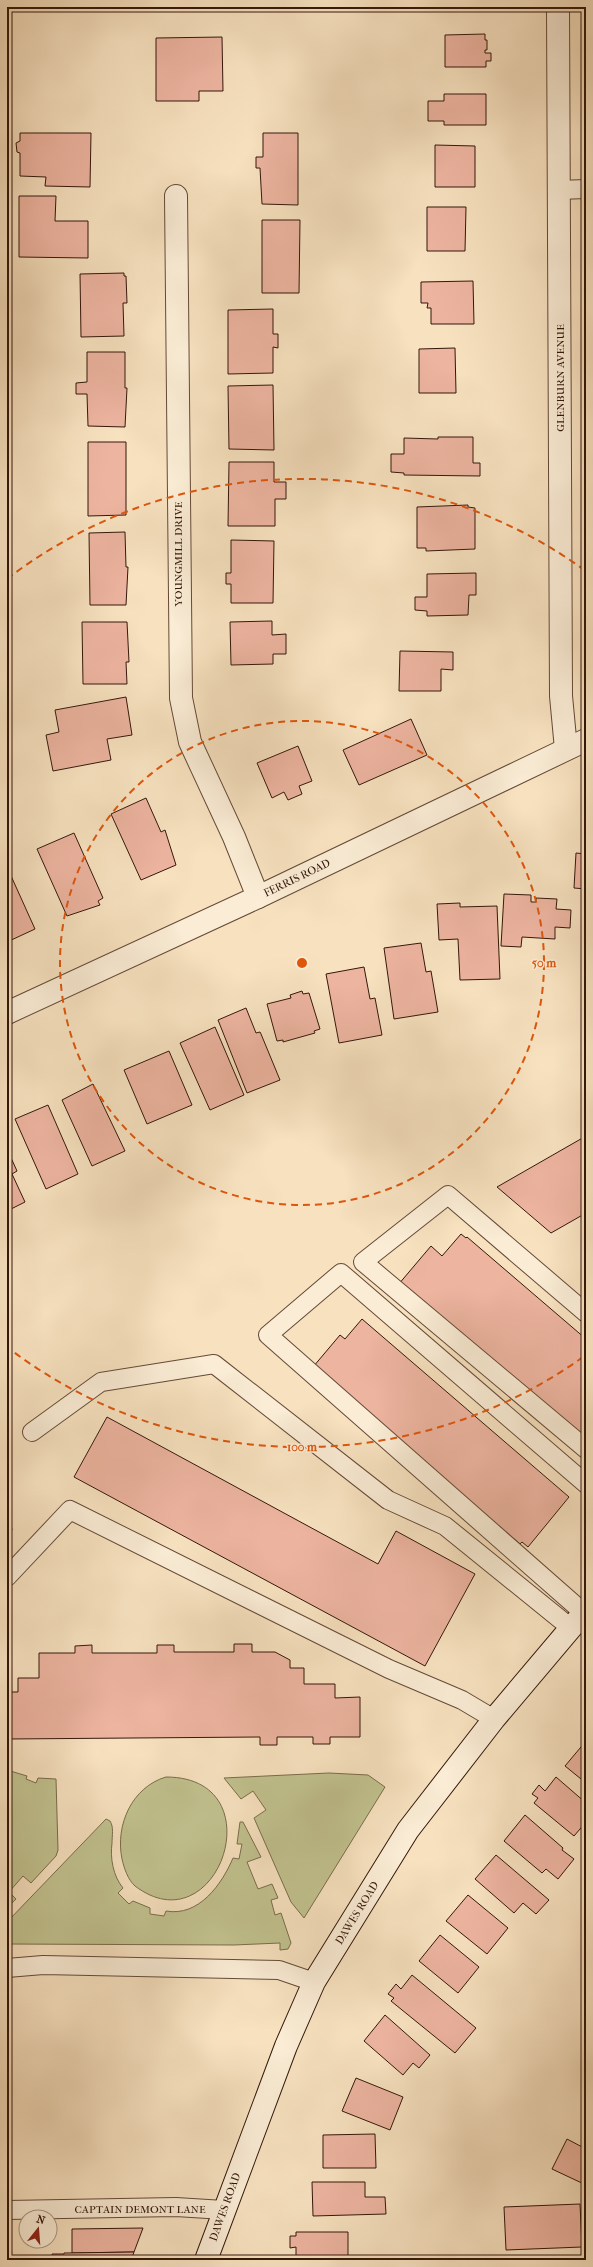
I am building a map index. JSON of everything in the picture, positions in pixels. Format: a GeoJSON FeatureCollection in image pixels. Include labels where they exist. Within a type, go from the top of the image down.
{"type":"FeatureCollection","features":[{"type":"Feature","properties":{"kind":"street","name":"GLENBURN AVENUE"},"geometry":{"type":"LineString","coordinates":[[558,7],[561,696],[566,749]]}},
{"type":"Feature","properties":{"kind":"street","name":"YOUNGMILL DRIVE"},"geometry":{"type":"LineString","coordinates":[[176,196],[181,698],[190,742],[234,837],[258,897]]}},
{"type":"Feature","properties":{"kind":"street","name":"FERRIS ROAD"},"geometry":{"type":"LineString","coordinates":[[7,1013],[258,897],[586,740]]}},
{"type":"Feature","properties":{"kind":"street","name":"DAWES ROAD"},"geometry":{"type":"LineString","coordinates":[[206,2260],[286,2046],[314,1982],[408,1830],[494,1719],[582,1616]]}},
{"type":"Feature","properties":{"kind":"lane"},"geometry":{"type":"LineString","coordinates":[[559,190],[586,189]]}},
{"type":"Feature","properties":{"kind":"lane"},"geometry":{"type":"LineString","coordinates":[[586,1312],[448,1195],[363,1262],[586,1449]]}},
{"type":"Feature","properties":{"kind":"lane"},"geometry":{"type":"LineString","coordinates":[[582,1616],[268,1335],[341,1273],[586,1484]]}},
{"type":"Feature","properties":{"kind":"lane"},"geometry":{"type":"LineString","coordinates":[[32,1432],[101,1382],[214,1364],[388,1500],[446,1526],[582,1616]]}},
{"type":"Feature","properties":{"kind":"lane"},"geometry":{"type":"LineString","coordinates":[[7,1576],[70,1510],[389,1669],[462,1700],[494,1719]]}},
{"type":"Feature","properties":{"kind":"lane"},"geometry":{"type":"LineString","coordinates":[[7,1968],[43,1965],[279,1970],[314,1982]]}},
{"type":"Feature","properties":{"kind":"lane","name":"CAPTAIN DEMONT LANE"},"geometry":{"type":"LineString","coordinates":[[7,2210],[176,2207],[224,2210]]}},
{"type":"Feature","properties":{"kind":"green space"},"geometry":{"type":"Polygon","coordinates":[[[7,1770],[27,1776],[26,1779],[36,1783],[38,1778],[56,1779],[58,1850],[56,1856],[31,1883],[23,1876],[9,1892],[16,1899],[7,1908],[7,1770]]]}},
{"type":"Feature","properties":{"kind":"green space"},"geometry":{"type":"Polygon","coordinates":[[[329,1773],[368,1775],[385,1787],[304,1918],[291,1902],[254,1818],[266,1810],[253,1791],[241,1799],[224,1778],[329,1773]]]}},
{"type":"Feature","properties":{"kind":"green space"},"geometry":{"type":"Polygon","coordinates":[[[166,1777],[200,1784],[220,1803],[227,1828],[223,1855],[211,1879],[190,1896],[165,1899],[135,1886],[128,1877],[122,1859],[120,1846],[124,1821],[135,1798],[154,1782],[166,1777]]]}},
{"type":"Feature","properties":{"kind":"green space"},"geometry":{"type":"Polygon","coordinates":[[[106,1819],[110,1821],[112,1826],[111,1855],[113,1867],[123,1888],[118,1893],[129,1904],[133,1901],[150,1908],[150,1914],[164,1916],[166,1911],[178,1912],[199,1904],[216,1888],[233,1858],[239,1859],[242,1844],[237,1844],[240,1822],[243,1822],[261,1857],[247,1862],[258,1889],[272,1884],[278,1898],[271,1900],[275,1915],[281,1913],[291,1943],[288,1949],[280,1950],[280,1943],[234,1945],[7,1944],[7,1922],[106,1819]]]}},
{"type":"Feature","properties":{"kind":"building"},"geometry":{"type":"Polygon","coordinates":[[[445,7],[485,7],[445,9],[445,7]]]}},
{"type":"Feature","properties":{"kind":"building"},"geometry":{"type":"Polygon","coordinates":[[[485,34],[485,40],[487,40],[487,50],[485,50],[485,53],[491,53],[491,61],[486,61],[486,67],[445,67],[445,35],[485,34]]]}},
{"type":"Feature","properties":{"kind":"building"},"geometry":{"type":"Polygon","coordinates":[[[222,37],[223,91],[199,91],[199,101],[156,101],[156,38],[222,37]]]}},
{"type":"Feature","properties":{"kind":"building"},"geometry":{"type":"Polygon","coordinates":[[[444,94],[486,94],[486,125],[444,125],[444,121],[428,121],[428,101],[444,101],[444,94]]]}},
{"type":"Feature","properties":{"kind":"building"},"geometry":{"type":"Polygon","coordinates":[[[20,133],[91,133],[90,187],[45,186],[46,177],[20,176],[20,153],[17,152],[16,143],[20,141],[20,133]]]}},
{"type":"Feature","properties":{"kind":"building"},"geometry":{"type":"Polygon","coordinates":[[[263,133],[298,133],[298,205],[262,204],[260,168],[256,168],[256,157],[263,157],[263,133]]]}},
{"type":"Feature","properties":{"kind":"building"},"geometry":{"type":"Polygon","coordinates":[[[435,145],[475,146],[475,187],[435,187],[435,145]]]}},
{"type":"Feature","properties":{"kind":"building"},"geometry":{"type":"Polygon","coordinates":[[[19,196],[56,196],[55,221],[88,221],[88,258],[19,257],[19,196]]]}},
{"type":"Feature","properties":{"kind":"building"},"geometry":{"type":"Polygon","coordinates":[[[427,207],[466,207],[465,251],[427,251],[427,207]]]}},
{"type":"Feature","properties":{"kind":"building"},"geometry":{"type":"Polygon","coordinates":[[[262,220],[300,220],[299,293],[262,293],[262,220]]]}},
{"type":"Feature","properties":{"kind":"building"},"geometry":{"type":"Polygon","coordinates":[[[124,273],[124,276],[126,276],[127,303],[123,303],[124,336],[81,337],[80,274],[124,273]]]}},
{"type":"Feature","properties":{"kind":"building"},"geometry":{"type":"Polygon","coordinates":[[[473,281],[474,324],[431,324],[431,308],[427,308],[428,303],[421,303],[421,282],[473,281]]]}},
{"type":"Feature","properties":{"kind":"building"},"geometry":{"type":"Polygon","coordinates":[[[273,309],[273,334],[278,334],[278,348],[273,347],[273,373],[228,374],[228,310],[273,309]]]}},
{"type":"Feature","properties":{"kind":"building"},"geometry":{"type":"Polygon","coordinates":[[[455,348],[456,393],[419,393],[419,349],[455,348]]]}},
{"type":"Feature","properties":{"kind":"building"},"geometry":{"type":"Polygon","coordinates":[[[87,352],[125,352],[125,388],[127,388],[125,427],[88,426],[87,394],[76,394],[76,383],[87,382],[87,352]]]}},
{"type":"Feature","properties":{"kind":"building"},"geometry":{"type":"Polygon","coordinates":[[[273,385],[274,450],[229,449],[228,386],[273,385]]]}},
{"type":"Feature","properties":{"kind":"building"},"geometry":{"type":"Polygon","coordinates":[[[438,437],[473,437],[473,463],[480,463],[480,476],[404,475],[404,473],[391,472],[391,454],[404,454],[404,438],[438,439],[438,437]]]}},
{"type":"Feature","properties":{"kind":"building"},"geometry":{"type":"Polygon","coordinates":[[[88,442],[126,442],[126,515],[88,516],[88,442]]]}},
{"type":"Feature","properties":{"kind":"building"},"geometry":{"type":"Polygon","coordinates":[[[229,462],[274,462],[274,482],[286,482],[286,499],[275,499],[275,526],[228,526],[229,462]]]}},
{"type":"Feature","properties":{"kind":"building"},"geometry":{"type":"Polygon","coordinates":[[[468,505],[468,507],[475,508],[475,549],[426,551],[426,548],[417,548],[417,507],[468,505]]]}},
{"type":"Feature","properties":{"kind":"building"},"geometry":{"type":"Polygon","coordinates":[[[125,532],[126,567],[128,567],[126,605],[90,605],[89,533],[125,532]]]}},
{"type":"Feature","properties":{"kind":"building"},"geometry":{"type":"Polygon","coordinates":[[[231,540],[274,541],[273,603],[231,603],[231,584],[226,584],[226,573],[231,573],[231,540]]]}},
{"type":"Feature","properties":{"kind":"building"},"geometry":{"type":"Polygon","coordinates":[[[476,573],[476,595],[469,595],[468,615],[427,616],[427,611],[415,610],[415,597],[427,597],[427,574],[476,573]]]}},
{"type":"Feature","properties":{"kind":"building"},"geometry":{"type":"Polygon","coordinates":[[[272,621],[272,635],[286,634],[286,654],[273,654],[273,664],[231,665],[230,622],[272,621]]]}},
{"type":"Feature","properties":{"kind":"building"},"geometry":{"type":"Polygon","coordinates":[[[82,622],[127,622],[129,662],[126,662],[127,684],[83,684],[82,622]]]}},
{"type":"Feature","properties":{"kind":"building"},"geometry":{"type":"Polygon","coordinates":[[[400,651],[453,652],[453,670],[441,669],[441,691],[399,691],[400,651]]]}},
{"type":"Feature","properties":{"kind":"building"},"geometry":{"type":"Polygon","coordinates":[[[126,697],[132,735],[107,739],[111,760],[53,771],[46,735],[59,732],[55,710],[126,697]]]}},
{"type":"Feature","properties":{"kind":"building"},"geometry":{"type":"Polygon","coordinates":[[[411,719],[427,755],[359,785],[343,750],[411,719]]]}},
{"type":"Feature","properties":{"kind":"building"},"geometry":{"type":"Polygon","coordinates":[[[298,746],[312,781],[299,786],[302,794],[288,800],[284,792],[272,798],[257,763],[298,746]]]}},
{"type":"Feature","properties":{"kind":"building"},"geometry":{"type":"Polygon","coordinates":[[[146,798],[161,832],[165,830],[176,865],[141,880],[111,814],[146,798]]]}},
{"type":"Feature","properties":{"kind":"building"},"geometry":{"type":"Polygon","coordinates":[[[74,833],[103,898],[98,901],[100,905],[67,916],[37,849],[74,833]]]}},
{"type":"Feature","properties":{"kind":"building"},"geometry":{"type":"Polygon","coordinates":[[[576,853],[586,854],[586,889],[574,888],[576,853]]]}},
{"type":"Feature","properties":{"kind":"building"},"geometry":{"type":"Polygon","coordinates":[[[7,867],[35,929],[7,942],[7,867]]]}},
{"type":"Feature","properties":{"kind":"building"},"geometry":{"type":"Polygon","coordinates":[[[504,894],[531,895],[531,902],[536,902],[536,898],[557,899],[556,909],[571,910],[570,928],[555,927],[555,939],[522,937],[521,947],[501,946],[504,894]]]}},
{"type":"Feature","properties":{"kind":"building"},"geometry":{"type":"Polygon","coordinates":[[[460,903],[460,907],[497,906],[500,979],[460,980],[458,939],[439,940],[437,904],[460,903]]]}},
{"type":"Feature","properties":{"kind":"building"},"geometry":{"type":"Polygon","coordinates":[[[421,943],[426,972],[431,971],[438,1012],[394,1019],[384,948],[421,943]]]}},
{"type":"Feature","properties":{"kind":"building"},"geometry":{"type":"Polygon","coordinates":[[[364,967],[370,999],[375,998],[382,1035],[339,1043],[326,974],[364,967]]]}},
{"type":"Feature","properties":{"kind":"building"},"geometry":{"type":"Polygon","coordinates":[[[302,991],[303,994],[309,993],[320,1029],[314,1031],[315,1033],[283,1042],[283,1040],[277,1041],[267,1004],[291,998],[290,995],[302,991]]]}},
{"type":"Feature","properties":{"kind":"building"},"geometry":{"type":"Polygon","coordinates":[[[246,1008],[256,1033],[260,1032],[261,1034],[280,1080],[247,1093],[218,1020],[246,1008]]]}},
{"type":"Feature","properties":{"kind":"building"},"geometry":{"type":"Polygon","coordinates":[[[215,1027],[244,1095],[210,1110],[180,1043],[215,1027]]]}},
{"type":"Feature","properties":{"kind":"building"},"geometry":{"type":"Polygon","coordinates":[[[169,1051],[192,1105],[147,1124],[124,1070],[169,1051]]]}},
{"type":"Feature","properties":{"kind":"building"},"geometry":{"type":"Polygon","coordinates":[[[93,1084],[125,1151],[92,1166],[62,1100],[93,1084]]]}},
{"type":"Feature","properties":{"kind":"building"},"geometry":{"type":"Polygon","coordinates":[[[48,1105],[78,1174],[46,1189],[15,1119],[48,1105]]]}},
{"type":"Feature","properties":{"kind":"building"},"geometry":{"type":"Polygon","coordinates":[[[586,1136],[586,1213],[551,1233],[497,1187],[586,1136]]]}},
{"type":"Feature","properties":{"kind":"building"},"geometry":{"type":"Polygon","coordinates":[[[7,1149],[17,1171],[12,1174],[25,1202],[7,1211],[7,1149]]]}},
{"type":"Feature","properties":{"kind":"building"},"geometry":{"type":"Polygon","coordinates":[[[461,1234],[466,1238],[467,1237],[586,1339],[586,1444],[398,1285],[431,1246],[442,1256],[461,1234]]]}},
{"type":"Feature","properties":{"kind":"building"},"geometry":{"type":"Polygon","coordinates":[[[362,1319],[569,1497],[528,1547],[522,1542],[520,1544],[313,1367],[340,1335],[345,1339],[362,1319]]]}},
{"type":"Feature","properties":{"kind":"building"},"geometry":{"type":"Polygon","coordinates":[[[107,1417],[378,1564],[396,1531],[475,1574],[425,1666],[74,1477],[107,1417]]]}},
{"type":"Feature","properties":{"kind":"building"},"geometry":{"type":"Polygon","coordinates":[[[7,1509],[12,1530],[7,1531],[7,1509]]]}},
{"type":"Feature","properties":{"kind":"building"},"geometry":{"type":"Polygon","coordinates":[[[234,1644],[252,1644],[252,1652],[275,1652],[290,1660],[290,1668],[304,1668],[304,1684],[335,1684],[335,1698],[360,1697],[360,1737],[330,1737],[330,1744],[313,1744],[313,1737],[277,1737],[277,1745],[260,1745],[260,1737],[7,1739],[7,1692],[18,1692],[18,1678],[39,1678],[39,1653],[75,1653],[75,1646],[92,1645],[92,1653],[157,1653],[157,1645],[174,1645],[174,1652],[234,1652],[234,1644]]]}},
{"type":"Feature","properties":{"kind":"building"},"geometry":{"type":"Polygon","coordinates":[[[586,1741],[586,1783],[565,1766],[586,1741]]]}},
{"type":"Feature","properties":{"kind":"building"},"geometry":{"type":"Polygon","coordinates":[[[556,1777],[586,1803],[586,1822],[574,1836],[534,1803],[538,1798],[532,1794],[539,1785],[545,1791],[556,1777]]]}},
{"type":"Feature","properties":{"kind":"building"},"geometry":{"type":"Polygon","coordinates":[[[525,1815],[563,1848],[562,1850],[574,1859],[558,1879],[546,1869],[542,1873],[504,1841],[525,1815]]]}},
{"type":"Feature","properties":{"kind":"building"},"geometry":{"type":"Polygon","coordinates":[[[496,1855],[549,1900],[536,1914],[523,1903],[514,1913],[475,1879],[496,1855]]]}},
{"type":"Feature","properties":{"kind":"building"},"geometry":{"type":"Polygon","coordinates":[[[468,1895],[508,1928],[487,1954],[446,1921],[468,1895]]]}},
{"type":"Feature","properties":{"kind":"building"},"geometry":{"type":"Polygon","coordinates":[[[440,1935],[479,1967],[458,1993],[419,1961],[440,1935]]]}},
{"type":"Feature","properties":{"kind":"building"},"geometry":{"type":"Polygon","coordinates":[[[412,1975],[476,2028],[455,2053],[391,2001],[394,1998],[388,1994],[396,1984],[401,1989],[412,1975]]]}},
{"type":"Feature","properties":{"kind":"building"},"geometry":{"type":"Polygon","coordinates":[[[385,2015],[430,2055],[419,2068],[413,2063],[403,2075],[364,2041],[385,2015]]]}},
{"type":"Feature","properties":{"kind":"building"},"geometry":{"type":"Polygon","coordinates":[[[356,2078],[403,2097],[390,2130],[342,2111],[356,2078]]]}},
{"type":"Feature","properties":{"kind":"building"},"geometry":{"type":"Polygon","coordinates":[[[375,2134],[376,2168],[323,2168],[323,2135],[375,2134]]]}},
{"type":"Feature","properties":{"kind":"building"},"geometry":{"type":"Polygon","coordinates":[[[567,2139],[586,2149],[586,2185],[552,2169],[567,2139]]]}},
{"type":"Feature","properties":{"kind":"building"},"geometry":{"type":"Polygon","coordinates":[[[312,2182],[365,2182],[365,2197],[385,2197],[386,2214],[313,2216],[312,2182]]]}},
{"type":"Feature","properties":{"kind":"building"},"geometry":{"type":"Polygon","coordinates":[[[580,2204],[582,2247],[506,2250],[504,2207],[580,2204]]]}},
{"type":"Feature","properties":{"kind":"building"},"geometry":{"type":"Polygon","coordinates":[[[143,2228],[134,2252],[72,2253],[72,2229],[143,2228]]]}},
{"type":"Feature","properties":{"kind":"building"},"geometry":{"type":"Polygon","coordinates":[[[296,2232],[348,2232],[348,2260],[296,2260],[296,2247],[290,2248],[290,2236],[296,2236],[296,2232]]]}},
{"type":"Feature","properties":{"kind":"building"},"geometry":{"type":"Polygon","coordinates":[[[134,2252],[131,2260],[52,2260],[52,2254],[134,2252]]]}},
{"type":"Feature","properties":{"kind":"building"},"geometry":{"type":"Polygon","coordinates":[[[579,2256],[579,2260],[527,2260],[527,2257],[579,2256]]]}}]}
